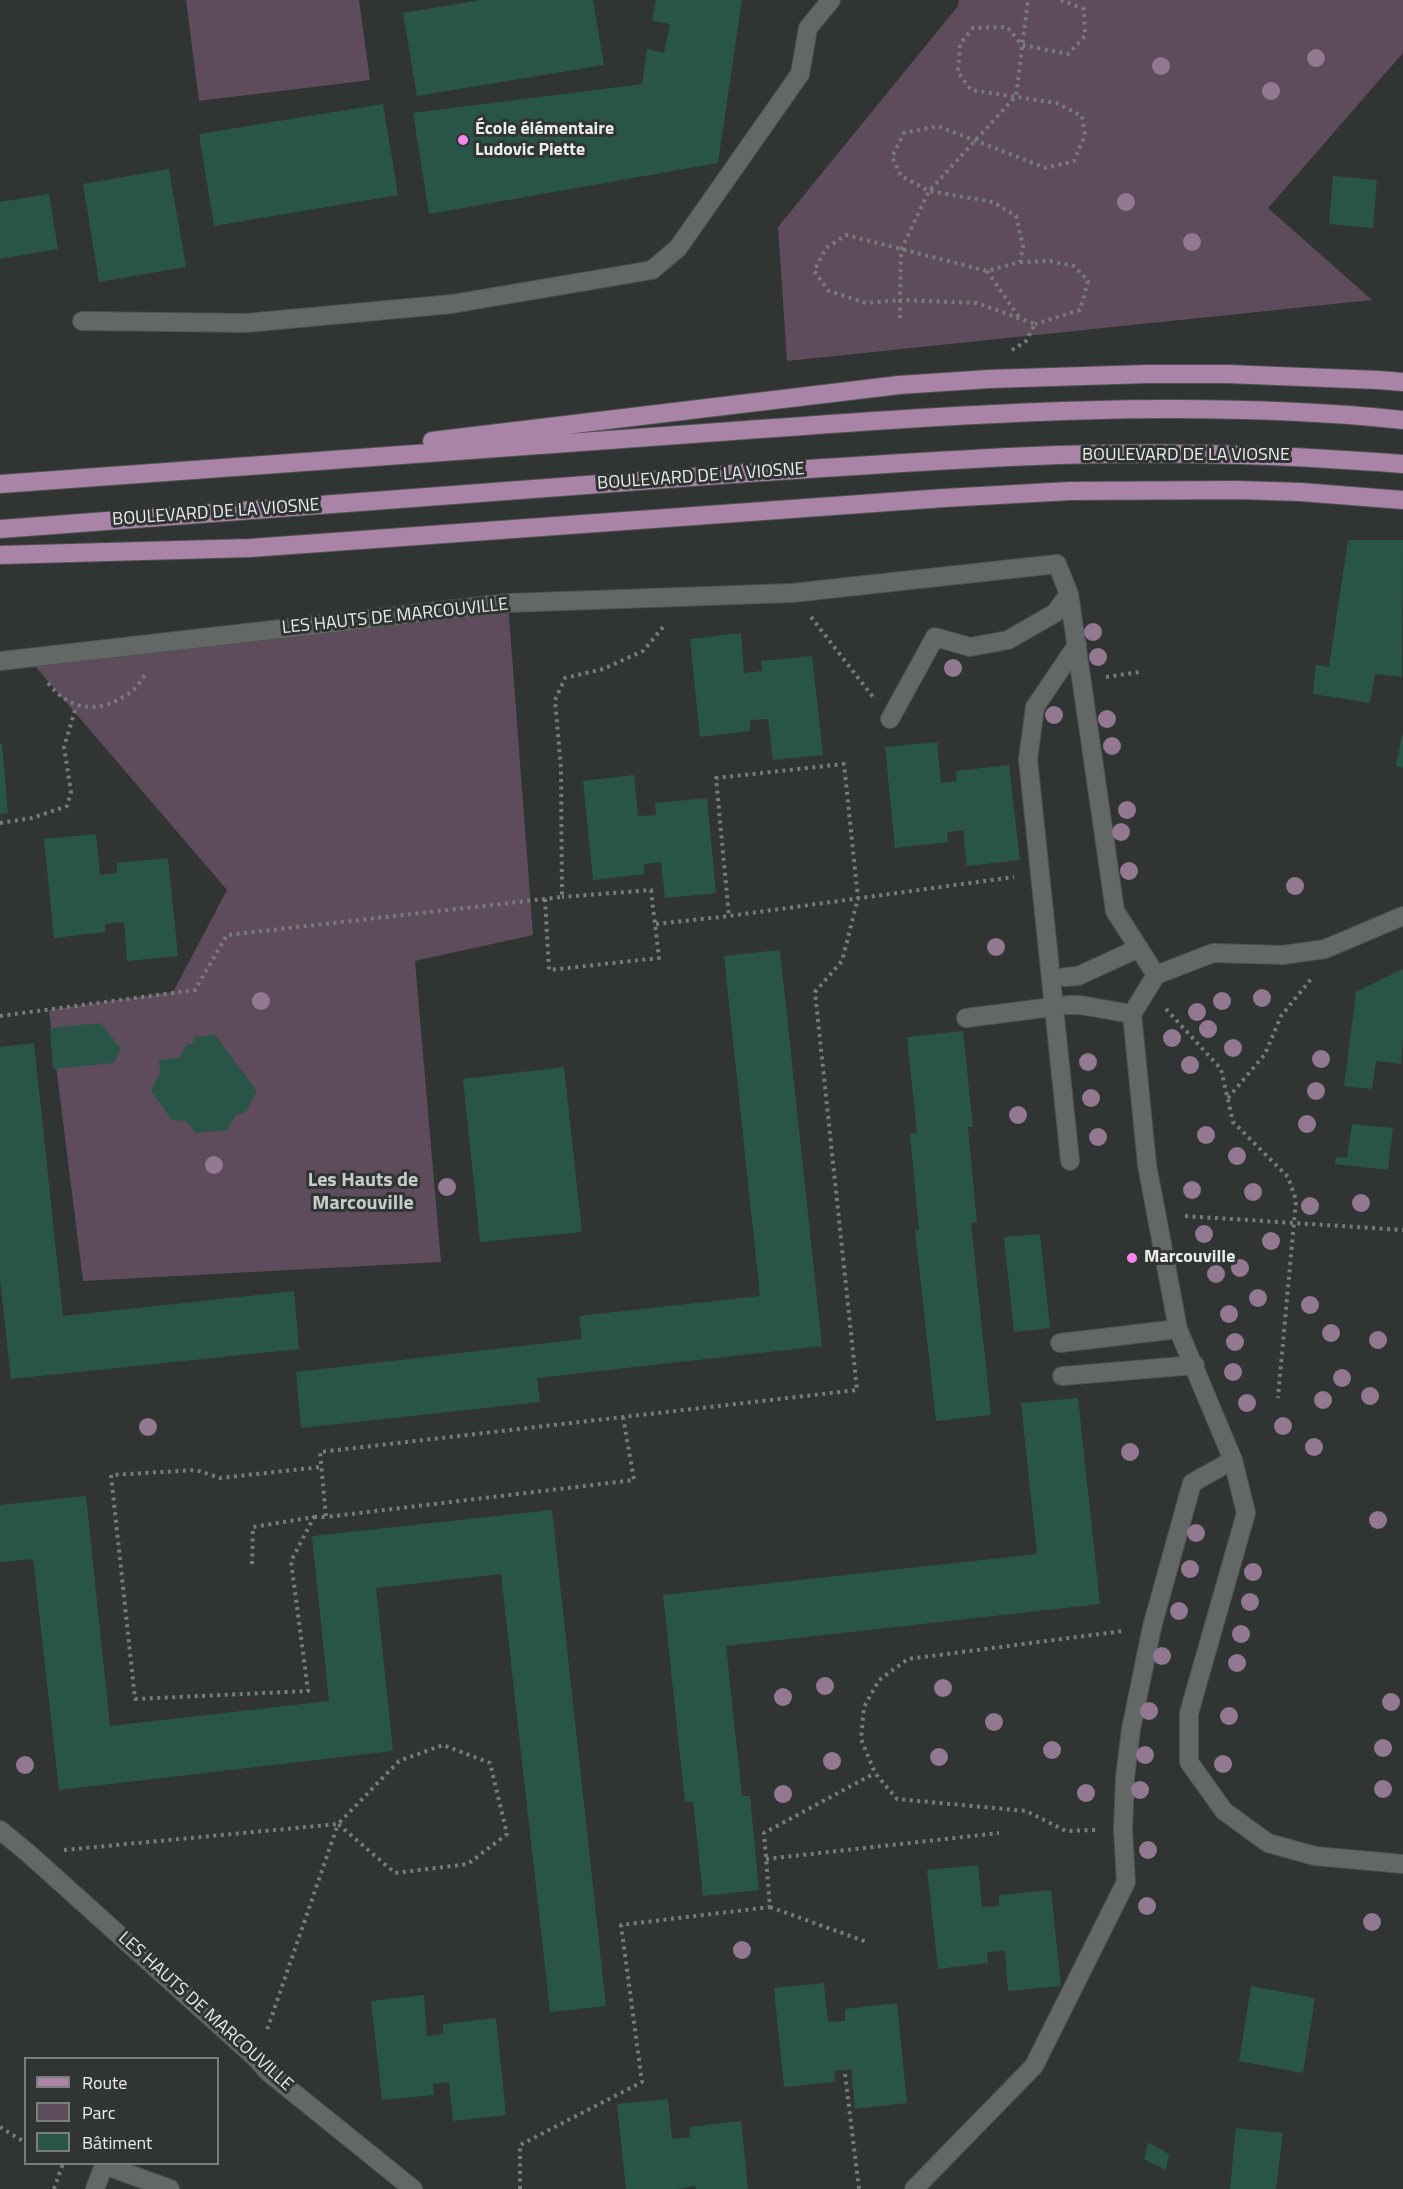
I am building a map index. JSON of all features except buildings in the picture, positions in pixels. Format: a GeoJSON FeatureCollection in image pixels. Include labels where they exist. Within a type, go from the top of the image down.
{"type":"FeatureCollection","features":[{"type":"Feature","properties":{"kind":"main road"},"geometry":{"type":"LineString","coordinates":[[213,469],[921,383],[1147,374],[1288,375],[1403,382]]}},
{"type":"Feature","properties":{"kind":"main road"},"geometry":{"type":"LineString","coordinates":[[0,484],[833,424],[1045,412],[1249,411],[1319,413],[1403,420]]}},
{"type":"Feature","properties":{"kind":"main road","name":"BOULEVARD DE LA VIOSNE"},"geometry":{"type":"LineString","coordinates":[[0,530],[562,486],[1056,455],[1264,455],[1403,464]]}},
{"type":"Feature","properties":{"kind":"main road"},"geometry":{"type":"LineString","coordinates":[[0,555],[250,548],[1070,491],[1248,490],[1403,500]]}},
{"type":"Feature","properties":{"kind":"street"},"geometry":{"type":"LineString","coordinates":[[82,321],[246,323],[281,320],[452,304],[652,270],[678,248],[800,74],[808,28],[831,0]]}},
{"type":"Feature","properties":{"kind":"street","name":"LES HAUTS DE MARCOUVILLE"},"geometry":{"type":"LineString","coordinates":[[0,661],[508,603],[792,593],[1057,564],[1069,594]]}},
{"type":"Feature","properties":{"kind":"street"},"geometry":{"type":"LineString","coordinates":[[1069,594],[1115,911],[1139,948],[1152,982]]}},
{"type":"Feature","properties":{"kind":"street"},"geometry":{"type":"LineString","coordinates":[[890,719],[935,637],[970,647],[1008,640],[1055,613],[1069,594]]}},
{"type":"Feature","properties":{"kind":"street"},"geometry":{"type":"LineString","coordinates":[[1070,1161],[1060,1006],[1039,873],[1028,759],[1035,707],[1077,645]]}},
{"type":"Feature","properties":{"kind":"street"},"geometry":{"type":"LineString","coordinates":[[1403,916],[1325,949],[1283,955],[1213,953],[1152,982],[1132,1014],[1147,1165],[1178,1329],[1233,1460],[1246,1513],[1189,1713],[1189,1762],[1224,1811],[1268,1843],[1315,1856],[1403,1864]]}},
{"type":"Feature","properties":{"kind":"street"},"geometry":{"type":"LineString","coordinates":[[1065,977],[1078,976],[1139,948]]}},
{"type":"Feature","properties":{"kind":"street"},"geometry":{"type":"LineString","coordinates":[[966,1018],[1060,1006],[1132,1014]]}},
{"type":"Feature","properties":{"kind":"street"},"geometry":{"type":"LineString","coordinates":[[1060,1343],[1178,1329]]}},
{"type":"Feature","properties":{"kind":"street"},"geometry":{"type":"LineString","coordinates":[[1062,1376],[1195,1365]]}},
{"type":"Feature","properties":{"kind":"street"},"geometry":{"type":"LineString","coordinates":[[914,2189],[1034,2066],[1126,1882],[1123,1829],[1125,1778],[1131,1729],[1152,1627],[1192,1483],[1233,1460]]}},
{"type":"Feature","properties":{"kind":"street","name":"LES HAUTS DE MARCOUVILLE"},"geometry":{"type":"LineString","coordinates":[[0,1830],[257,2059],[268,2072],[414,2189]]}},
{"type":"Feature","properties":{"kind":"street"},"geometry":{"type":"LineString","coordinates":[[95,2189],[104,2165],[170,2189]]}},
{"type":"Feature","properties":{"kind":"path"},"geometry":{"type":"LineString","coordinates":[[900,318],[901,250],[929,191],[1016,96],[1028,0]]}},
{"type":"Feature","properties":{"kind":"path"},"geometry":{"type":"LineString","coordinates":[[1020,262],[1023,247],[1016,216],[993,202],[929,191],[901,176],[892,157],[904,133],[938,126],[1046,168],[1074,161],[1085,135],[1082,116],[1056,103],[971,90],[958,72],[960,44],[973,28],[1007,27],[1022,45],[1068,54],[1085,36],[1084,9],[1061,0]]}},
{"type":"Feature","properties":{"kind":"path"},"geometry":{"type":"LineString","coordinates":[[846,235],[987,271],[1020,262],[1050,261],[1074,267],[1088,281],[1080,310],[1035,324],[977,303],[900,300],[866,303],[829,291],[814,271],[826,248],[846,235]]}},
{"type":"Feature","properties":{"kind":"path"},"geometry":{"type":"LineString","coordinates":[[987,271],[1020,318]]}},
{"type":"Feature","properties":{"kind":"path"},"geometry":{"type":"LineString","coordinates":[[1009,352],[1026,341],[1035,324]]}},
{"type":"Feature","properties":{"kind":"path"},"geometry":{"type":"LineString","coordinates":[[792,593],[890,719]]}},
{"type":"Feature","properties":{"kind":"path"},"geometry":{"type":"LineString","coordinates":[[562,897],[561,768],[555,700],[566,678],[603,669],[643,651],[667,622],[681,598]]}},
{"type":"Feature","properties":{"kind":"path"},"geometry":{"type":"LineString","coordinates":[[29,659],[55,692],[76,707],[101,706],[129,693],[150,669],[157,644]]}},
{"type":"Feature","properties":{"kind":"path"},"geometry":{"type":"LineString","coordinates":[[0,823],[32,818],[67,806],[71,792],[64,747],[76,707]]}},
{"type":"Feature","properties":{"kind":"path"},"geometry":{"type":"LineString","coordinates":[[326,1517],[320,1452],[857,1390],[815,992],[842,961],[858,898],[844,764],[716,778],[729,916]]}},
{"type":"Feature","properties":{"kind":"path"},"geometry":{"type":"LineString","coordinates":[[655,924],[729,916],[1039,873]]}},
{"type":"Feature","properties":{"kind":"path"},"geometry":{"type":"LineString","coordinates":[[0,1016],[195,990],[226,935],[544,899],[562,897],[651,890],[659,958],[549,970],[544,899]]}},
{"type":"Feature","properties":{"kind":"path"},"geometry":{"type":"LineString","coordinates":[[1228,1098],[1265,1054],[1281,1016],[1310,981],[1325,949]]}},
{"type":"Feature","properties":{"kind":"path"},"geometry":{"type":"LineString","coordinates":[[1152,982],[1221,1069],[1233,1122],[1288,1177],[1296,1200],[1278,1398]]}},
{"type":"Feature","properties":{"kind":"path"},"geometry":{"type":"LineString","coordinates":[[1156,1214],[1403,1230]]}},
{"type":"Feature","properties":{"kind":"path"},"geometry":{"type":"LineString","coordinates":[[252,1564],[253,1527],[314,1517],[633,1480],[623,1417]]}},
{"type":"Feature","properties":{"kind":"path"},"geometry":{"type":"LineString","coordinates":[[314,1517],[291,1561],[308,1691],[135,1699],[111,1475],[196,1470],[220,1478],[321,1467]]}},
{"type":"Feature","properties":{"kind":"path"},"geometry":{"type":"LineString","coordinates":[[1123,1829],[1066,1831],[1026,1811],[897,1799],[875,1773],[861,1739],[864,1707],[879,1680],[908,1659],[1152,1627]]}},
{"type":"Feature","properties":{"kind":"path"},"geometry":{"type":"LineString","coordinates":[[28,1853],[338,1824],[394,1873],[468,1864],[507,1834],[490,1763],[443,1745],[399,1761],[338,1824],[257,2059]]}},
{"type":"Feature","properties":{"kind":"path"},"geometry":{"type":"LineString","coordinates":[[770,1907],[764,1833],[875,1773]]}},
{"type":"Feature","properties":{"kind":"path"},"geometry":{"type":"LineString","coordinates":[[766,1859],[999,1833]]}},
{"type":"Feature","properties":{"kind":"path"},"geometry":{"type":"LineString","coordinates":[[520,2189],[520,2145],[642,2082],[621,1924],[770,1907],[867,1942]]}},
{"type":"Feature","properties":{"kind":"path"},"geometry":{"type":"LineString","coordinates":[[845,2074],[859,2189]]}},
{"type":"Feature","properties":{"kind":"path"},"geometry":{"type":"LineString","coordinates":[[0,2127],[24,2142]]}},
{"type":"Feature","properties":{"kind":"path"},"geometry":{"type":"LineString","coordinates":[[54,2189],[61,2165]]}},
{"type":"Feature","properties":{"kind":"green space"},"geometry":{"type":"Polygon","coordinates":[[[186,0],[359,0],[370,80],[199,101],[186,0]]]}},
{"type":"Feature","properties":{"kind":"green space"},"geometry":{"type":"Polygon","coordinates":[[[959,0],[1403,0],[1403,53],[1268,208],[1372,300],[787,361],[778,227],[958,6],[959,0]]]}},
{"type":"Feature","properties":{"kind":"green space"},"geometry":{"type":"Polygon","coordinates":[[[508,603],[533,935],[415,961],[441,1262],[83,1281],[49,1010],[173,992],[227,890],[29,659],[508,603]]]}},
{"type":"Feature","properties":{"kind":"place","name":"École élémentaire Ludovic Piette"},"geometry":{"type":"Point","coordinates":[463,140]}},
{"type":"Feature","properties":{"kind":"place","name":"Marcouville"},"geometry":{"type":"Point","coordinates":[1132,1258]}},
{"type":"Feature","properties":{"kind":"district","name":"Les Hauts de Marcouville"},"geometry":{"type":"Point","coordinates":[363,1192]}}]}
